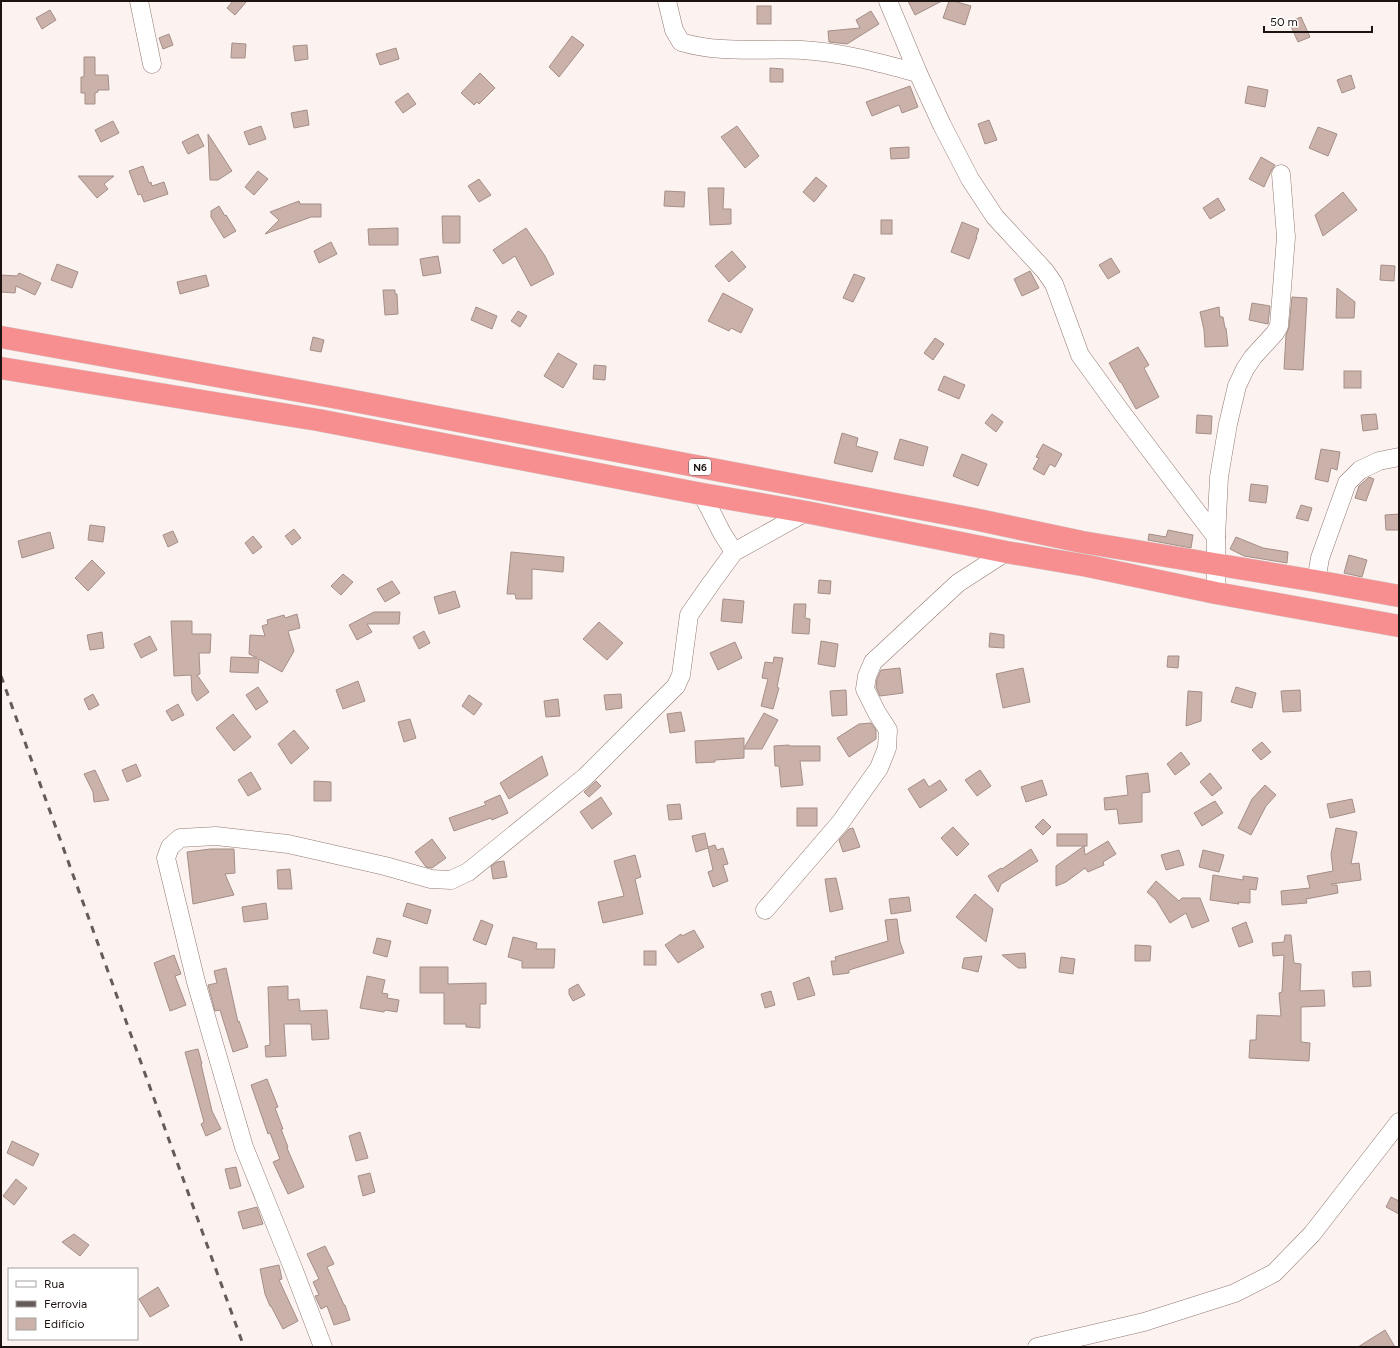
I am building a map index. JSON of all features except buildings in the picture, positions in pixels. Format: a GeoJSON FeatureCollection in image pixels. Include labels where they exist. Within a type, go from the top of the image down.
{"type":"FeatureCollection","features":[{"type":"Feature","properties":{"kind":"highway","name":"N6"},"geometry":{"type":"LineString","coordinates":[[1,337],[338,398],[974,519],[1082,542],[1316,580],[1399,596]]}},
{"type":"Feature","properties":{"kind":"highway","name":"N6"},"geometry":{"type":"LineString","coordinates":[[1,368],[318,420],[702,494],[806,512],[1006,552],[1088,566],[1216,593],[1399,626]]}},
{"type":"Feature","properties":{"kind":"street"},"geometry":{"type":"LineString","coordinates":[[139,1],[152,64]]}},
{"type":"Feature","properties":{"kind":"street"},"geometry":{"type":"LineString","coordinates":[[667,1],[674,30],[681,42],[691,45],[742,51],[803,50],[864,59],[918,73]]}},
{"type":"Feature","properties":{"kind":"street"},"geometry":{"type":"LineString","coordinates":[[888,1],[918,73],[970,180],[995,217],[1045,271],[1054,284],[1080,355],[1216,537]]}},
{"type":"Feature","properties":{"kind":"street"},"geometry":{"type":"LineString","coordinates":[[1216,593],[1215,564],[1219,477],[1228,424],[1237,386],[1245,370],[1253,358],[1275,333],[1278,326],[1286,237],[1281,174]]}},
{"type":"Feature","properties":{"kind":"street"},"geometry":{"type":"LineString","coordinates":[[1316,580],[1320,558],[1348,482],[1360,470],[1379,462],[1399,457]]}},
{"type":"Feature","properties":{"kind":"street"},"geometry":{"type":"LineString","coordinates":[[702,494],[722,533],[734,552]]}},
{"type":"Feature","properties":{"kind":"street"},"geometry":{"type":"LineString","coordinates":[[323,1347],[244,1147],[196,982],[166,858],[170,847],[180,838],[216,836],[288,844],[385,866],[431,879],[451,880],[468,872],[585,776],[676,686],[681,675],[689,615],[734,552],[806,512]]}},
{"type":"Feature","properties":{"kind":"street"},"geometry":{"type":"LineString","coordinates":[[765,910],[840,822],[879,768],[887,748],[888,730],[877,713],[865,689],[867,676],[873,662],[958,583],[1006,552]]}},
{"type":"Feature","properties":{"kind":"street"},"geometry":{"type":"LineString","coordinates":[[1037,1347],[1144,1322],[1235,1293],[1274,1273],[1312,1234],[1399,1122]]}},
{"type":"Feature","properties":{"kind":"railway"},"geometry":{"type":"LineString","coordinates":[[1,676],[244,1347]]}}]}
